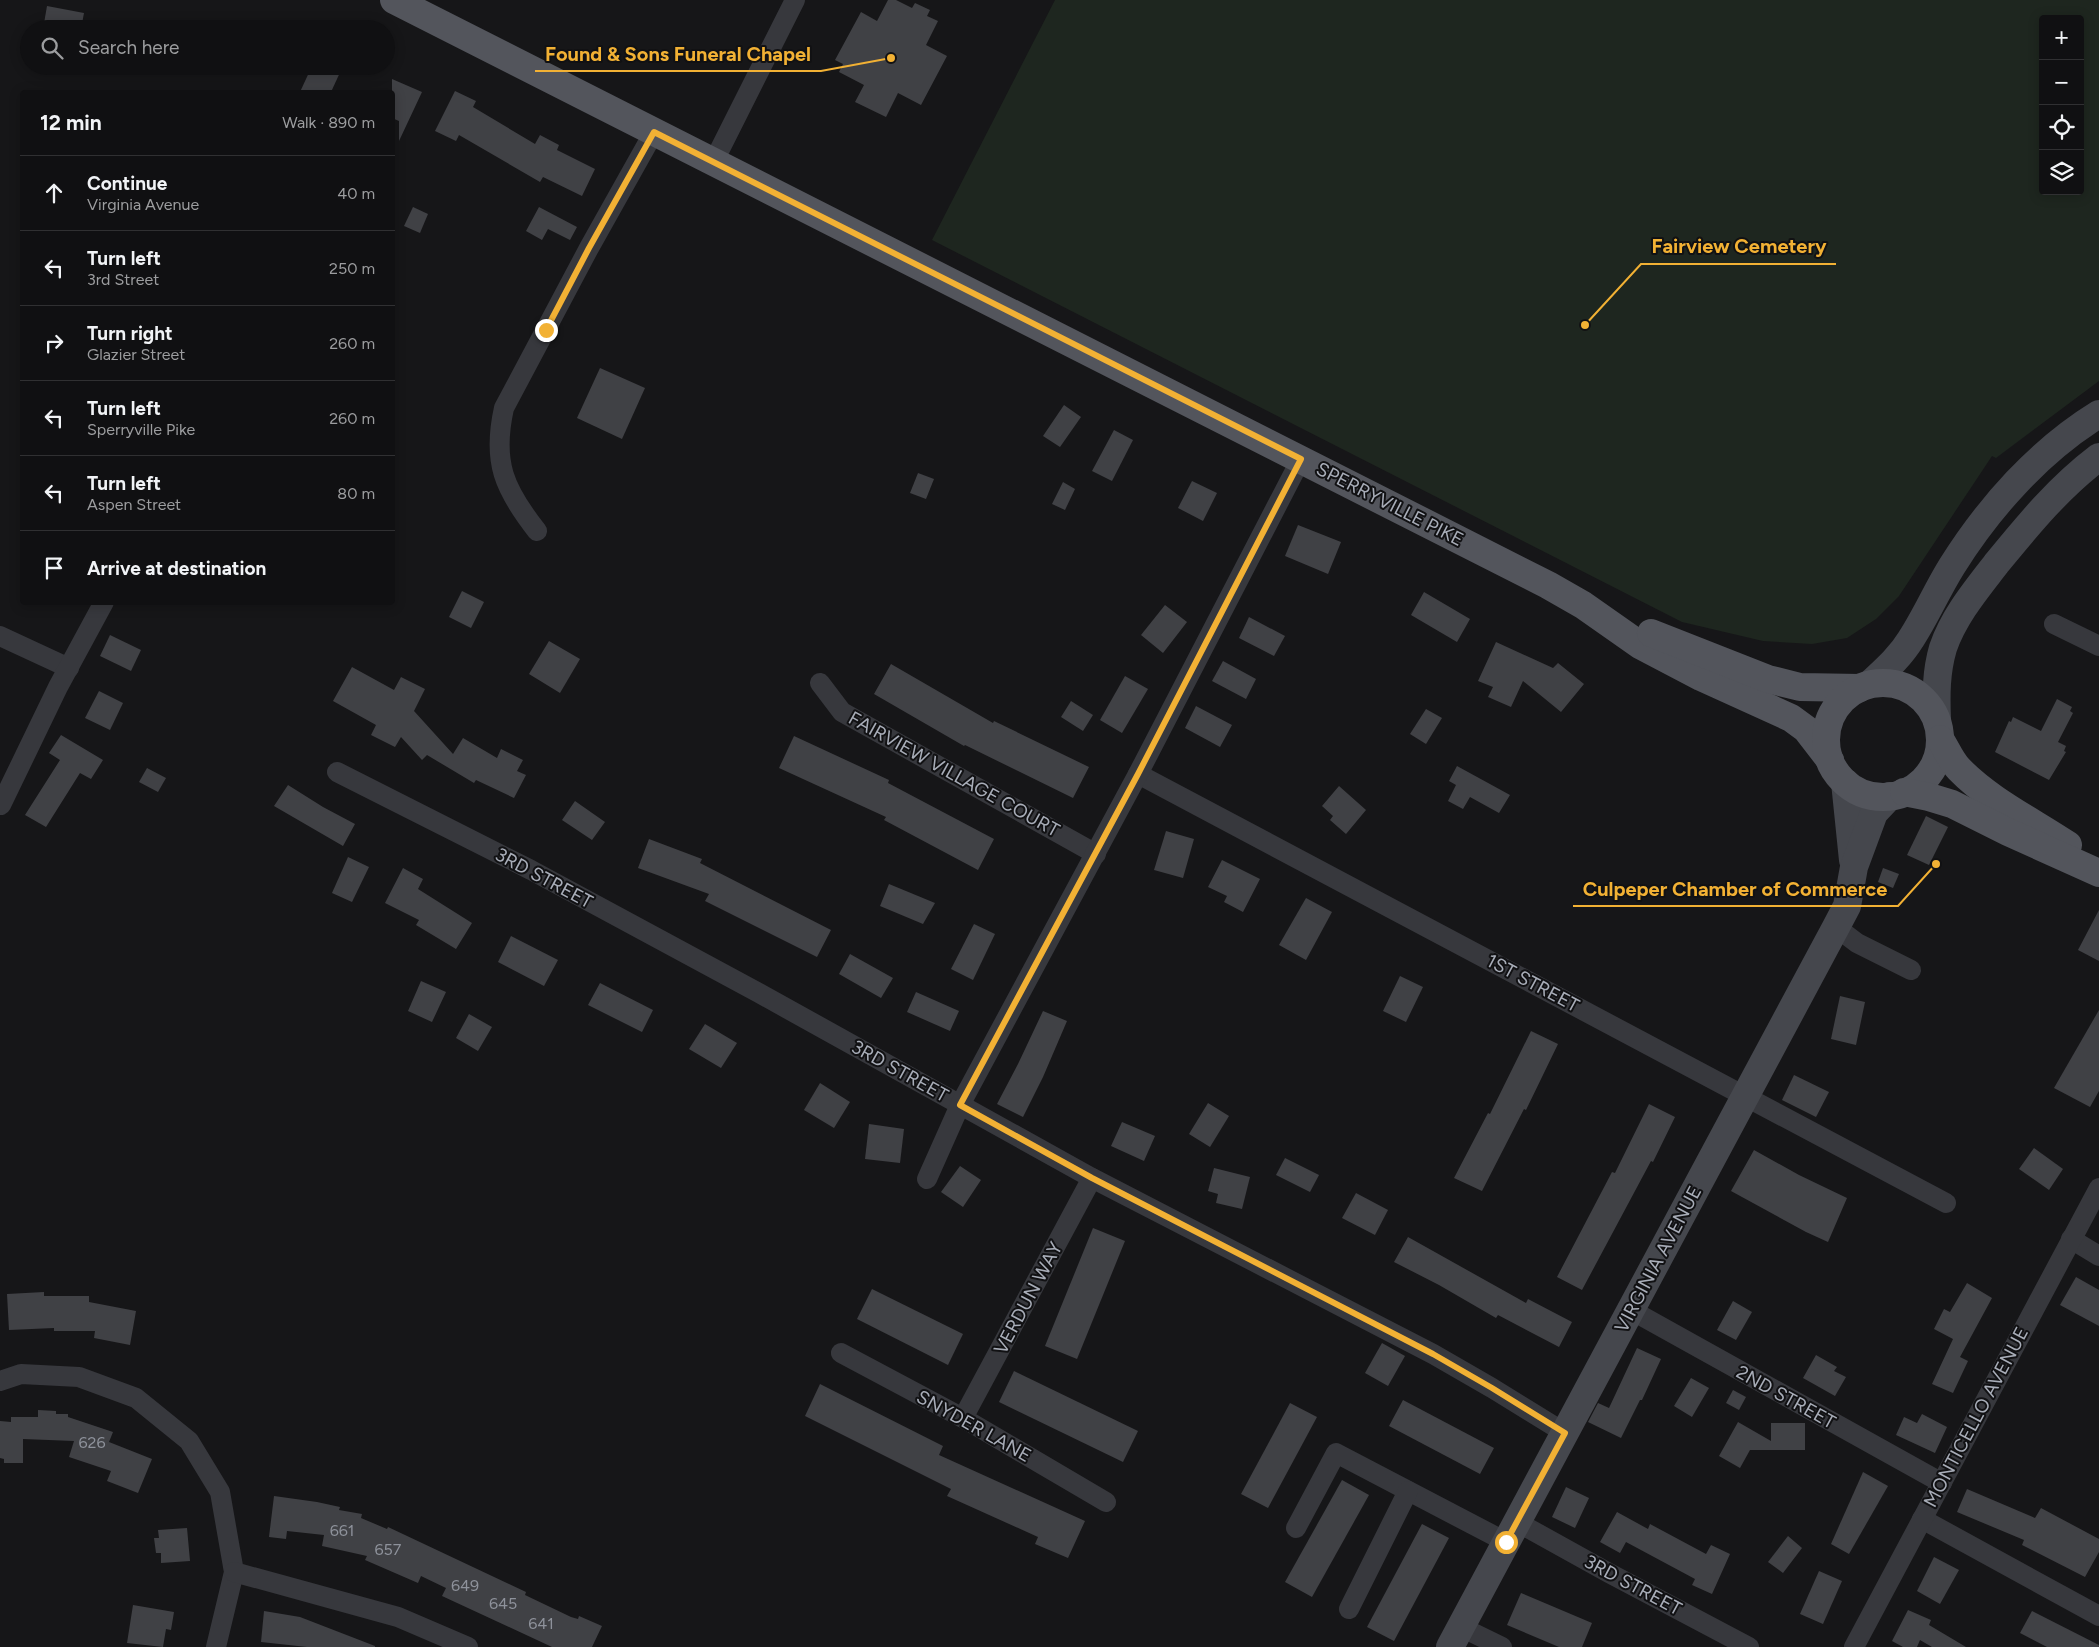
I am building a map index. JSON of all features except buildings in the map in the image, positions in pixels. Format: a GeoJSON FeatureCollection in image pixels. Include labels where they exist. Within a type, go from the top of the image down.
{"type":"FeatureCollection","features":[{"type":"Feature","properties":{"kind":"main road","name":"SPERRYVILLE PIKE"},"geometry":{"type":"LineString","coordinates":[[394,0],[1301,459],[1513,567],[1583,605],[1768,680],[1800,686],[1865,686]]}},
{"type":"Feature","properties":{"kind":"main road","name":"SPERRYVILLE PIKE"},"geometry":{"type":"LineString","coordinates":[[1583,605],[1640,645],[1701,677],[1792,718],[1806,730],[1837,771]]}},
{"type":"Feature","properties":{"kind":"main road"},"geometry":{"type":"LineString","coordinates":[[2099,865],[1996,798],[1957,767],[1929,706],[1917,694],[1903,686],[1887,683],[1865,686],[1846,697],[1834,710],[1828,726],[1826,743],[1837,771],[1858,790],[1872,795],[1897,794],[1929,797],[1952,804],[2008,832],[2099,873]]}},
{"type":"Feature","properties":{"kind":"main road"},"geometry":{"type":"LineString","coordinates":[[1897,794],[1917,785],[1930,772],[1938,756],[1938,729]]}},
{"type":"Feature","properties":{"kind":"street"},"geometry":{"type":"LineString","coordinates":[[714,161],[795,0]]}},
{"type":"Feature","properties":{"kind":"street"},"geometry":{"type":"LineString","coordinates":[[537,532],[512,495],[503,474],[499,429],[504,408],[589,248],[654,132]]}},
{"type":"Feature","properties":{"kind":"street"},"geometry":{"type":"LineString","coordinates":[[1865,686],[1895,660],[1908,643],[1952,568],[1986,517],[2032,467],[2077,429],[2099,414]]}},
{"type":"Feature","properties":{"kind":"street"},"geometry":{"type":"LineString","coordinates":[[1938,729],[1936,696],[1939,665],[1947,638],[1956,620],[1977,588],[2039,512],[2061,488],[2099,457]]}},
{"type":"Feature","properties":{"kind":"street"},"geometry":{"type":"LineString","coordinates":[[927,1179],[960,1105],[1096,854],[1301,459]]}},
{"type":"Feature","properties":{"kind":"street"},"geometry":{"type":"LineString","coordinates":[[1,804],[102,605]]}},
{"type":"Feature","properties":{"kind":"street"},"geometry":{"type":"LineString","coordinates":[[2054,624],[2099,646]]}},
{"type":"Feature","properties":{"kind":"street"},"geometry":{"type":"LineString","coordinates":[[0,636],[69,668]]}},
{"type":"Feature","properties":{"kind":"street","name":"FAIRVIEW VILLAGE COURT"},"geometry":{"type":"LineString","coordinates":[[820,684],[842,712],[1096,854]]}},
{"type":"Feature","properties":{"kind":"street","name":"VIRGINIA AVENUE"},"geometry":{"type":"LineString","coordinates":[[1837,771],[1854,867]]}},
{"type":"Feature","properties":{"kind":"street","name":"3RD STREET"},"geometry":{"type":"LineString","coordinates":[[337,772],[531,870],[1092,1178],[1433,1354],[1565,1433]]}},
{"type":"Feature","properties":{"kind":"street","name":"1ST STREET"},"geometry":{"type":"LineString","coordinates":[[1138,774],[1946,1203]]}},
{"type":"Feature","properties":{"kind":"street","name":"VIRGINIA AVENUE"},"geometry":{"type":"LineString","coordinates":[[1455,1637],[1847,906],[1854,867],[1874,813],[1897,794]]}},
{"type":"Feature","properties":{"kind":"street"},"geometry":{"type":"LineString","coordinates":[[1836,926],[1856,943],[1911,970]]}},
{"type":"Feature","properties":{"kind":"street","name":"VERDUN WAY"},"geometry":{"type":"LineString","coordinates":[[963,1418],[1092,1178]]}},
{"type":"Feature","properties":{"kind":"street","name":"MONTICELLO AVENUE"},"geometry":{"type":"LineString","coordinates":[[1854,1647],[2099,1188]]}},
{"type":"Feature","properties":{"kind":"street"},"geometry":{"type":"LineString","coordinates":[[2071,1240],[2099,1256]]}},
{"type":"Feature","properties":{"kind":"street","name":"2ND STREET"},"geometry":{"type":"LineString","coordinates":[[1630,1310],[1942,1483]]}},
{"type":"Feature","properties":{"kind":"street","name":"SNYDER LANE"},"geometry":{"type":"LineString","coordinates":[[841,1354],[963,1418],[1106,1502]]}},
{"type":"Feature","properties":{"kind":"street"},"geometry":{"type":"LineString","coordinates":[[0,1381],[21,1374],[79,1377],[136,1398],[189,1440],[220,1492],[234,1572],[216,1647]]}},
{"type":"Feature","properties":{"kind":"street","name":"3RD STREET"},"geometry":{"type":"LineString","coordinates":[[1296,1528],[1336,1453],[1408,1491],[1609,1573],[1749,1647]]}},
{"type":"Feature","properties":{"kind":"street"},"geometry":{"type":"LineString","coordinates":[[1349,1609],[1408,1491]]}},
{"type":"Feature","properties":{"kind":"street"},"geometry":{"type":"LineString","coordinates":[[1922,1519],[2099,1616]]}},
{"type":"Feature","properties":{"kind":"street"},"geometry":{"type":"LineString","coordinates":[[234,1572],[398,1617],[468,1647]]}},
{"type":"Feature","properties":{"kind":"street"},"geometry":{"type":"LineString","coordinates":[[1455,1637],[1502,1647]]}},
{"type":"Feature","properties":{"kind":"shaded area"},"geometry":{"type":"Polygon","coordinates":[[[1055,0],[2099,0],[2099,381],[1996,458],[1992,456],[1899,596],[1876,619],[1847,638],[1812,644],[1763,641],[1682,622],[932,240],[1055,0]]]}},
{"type":"Feature","properties":{"kind":"place","name":"Found & Sons Funeral Chapel"},"geometry":{"type":"Point","coordinates":[891,58]}},
{"type":"Feature","properties":{"kind":"place","name":"Fairview Cemetery"},"geometry":{"type":"Point","coordinates":[1585,325]}},
{"type":"Feature","properties":{"kind":"place","name":"Culpeper Chamber of Commerce"},"geometry":{"type":"Point","coordinates":[1936,864]}},
{"type":"Feature","properties":{"kind":"route"},"geometry":{"type":"LineString","coordinates":[[546,330],[589,248],[654,132],[1301,459],[1096,854],[960,1105],[1092,1178],[1433,1354],[1565,1433],[1506,1542]]}}]}
